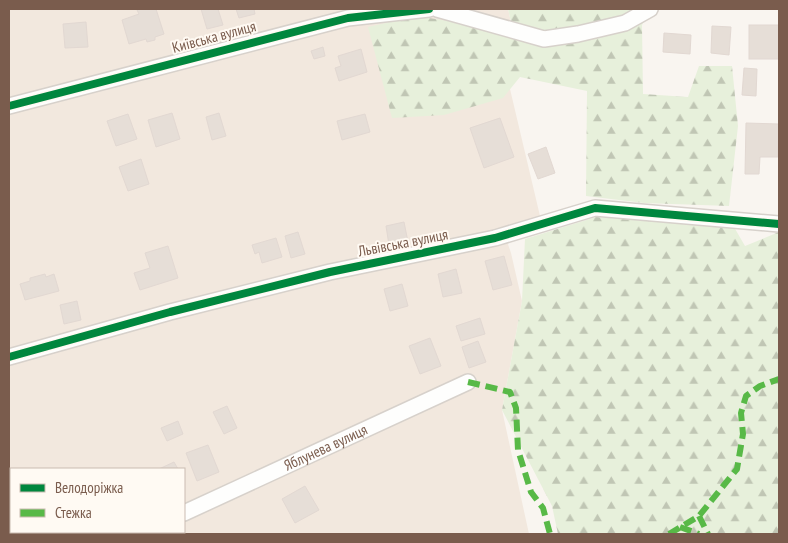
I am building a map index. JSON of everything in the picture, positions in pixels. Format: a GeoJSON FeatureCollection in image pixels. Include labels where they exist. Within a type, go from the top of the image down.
{"type":"FeatureCollection","features":[{"type":"Feature","properties":{"kind":"street","name":"Київська вулиця"},"geometry":{"type":"LineString","coordinates":[[9,106],[290,31],[348,18],[429,9]]}},
{"type":"Feature","properties":{"kind":"street"},"geometry":{"type":"LineString","coordinates":[[437,9],[544,39],[578,34],[625,23],[650,9]]}},
{"type":"Feature","properties":{"kind":"street","name":"Львівська вулиця"},"geometry":{"type":"LineString","coordinates":[[9,357],[170,312],[330,272],[495,238],[595,208],[779,224]]}},
{"type":"Feature","properties":{"kind":"street","name":"Яблунева вулиця"},"geometry":{"type":"LineString","coordinates":[[185,513],[468,382]]}},
{"type":"Feature","properties":{"kind":"shaded area"},"geometry":{"type":"Polygon","coordinates":[[[9,9],[508,9],[513,31],[510,89],[540,216],[502,227],[511,253],[522,301],[502,410],[529,534],[9,534],[9,9]]]}},
{"type":"Feature","properties":{"kind":"green space"},"geometry":{"type":"Polygon","coordinates":[[[508,9],[651,9],[642,25],[643,94],[688,97],[699,66],[732,66],[738,126],[729,206],[644,203],[586,196],[587,91],[520,77],[503,98],[444,115],[392,118],[368,27],[416,16],[513,31],[508,9]]]}},
{"type":"Feature","properties":{"kind":"green space"},"geometry":{"type":"Polygon","coordinates":[[[596,217],[734,227],[745,246],[779,232],[779,534],[558,534],[552,506],[502,410],[522,301],[525,239],[596,217]]]}},
{"type":"Feature","properties":{"kind":"building"},"geometry":{"type":"Polygon","coordinates":[[[156,9],[164,34],[155,37],[155,40],[147,42],[146,39],[129,44],[122,20],[139,14],[137,10],[156,9]]]}},
{"type":"Feature","properties":{"kind":"building"},"geometry":{"type":"Polygon","coordinates":[[[201,9],[218,9],[223,25],[207,29],[201,9]]]}},
{"type":"Feature","properties":{"kind":"building"},"geometry":{"type":"Polygon","coordinates":[[[236,9],[254,9],[255,14],[239,18],[236,9]]]}},
{"type":"Feature","properties":{"kind":"building"},"geometry":{"type":"Polygon","coordinates":[[[86,22],[88,47],[65,48],[63,24],[86,22]]]}},
{"type":"Feature","properties":{"kind":"building"},"geometry":{"type":"Polygon","coordinates":[[[749,25],[779,25],[779,59],[749,59],[749,25]]]}},
{"type":"Feature","properties":{"kind":"building"},"geometry":{"type":"Polygon","coordinates":[[[712,26],[731,27],[729,55],[711,53],[712,26]]]}},
{"type":"Feature","properties":{"kind":"building"},"geometry":{"type":"Polygon","coordinates":[[[664,33],[691,35],[690,54],[663,52],[664,33]]]}},
{"type":"Feature","properties":{"kind":"building"},"geometry":{"type":"Polygon","coordinates":[[[323,47],[325,56],[314,59],[311,51],[323,47]]]}},
{"type":"Feature","properties":{"kind":"building"},"geometry":{"type":"Polygon","coordinates":[[[361,49],[367,72],[339,81],[335,68],[341,66],[338,56],[361,49]]]}},
{"type":"Feature","properties":{"kind":"building"},"geometry":{"type":"Polygon","coordinates":[[[744,68],[757,69],[756,96],[742,95],[744,68]]]}},
{"type":"Feature","properties":{"kind":"building"},"geometry":{"type":"Polygon","coordinates":[[[172,113],[180,139],[156,147],[148,120],[172,113]]]}},
{"type":"Feature","properties":{"kind":"building"},"geometry":{"type":"Polygon","coordinates":[[[219,113],[226,136],[212,140],[206,117],[219,113]]]}},
{"type":"Feature","properties":{"kind":"building"},"geometry":{"type":"Polygon","coordinates":[[[128,114],[137,139],[116,146],[107,121],[128,114]]]}},
{"type":"Feature","properties":{"kind":"building"},"geometry":{"type":"Polygon","coordinates":[[[365,114],[370,132],[342,140],[337,121],[365,114]]]}},
{"type":"Feature","properties":{"kind":"building"},"geometry":{"type":"Polygon","coordinates":[[[500,118],[514,157],[484,168],[470,128],[500,118]]]}},
{"type":"Feature","properties":{"kind":"building"},"geometry":{"type":"Polygon","coordinates":[[[746,123],[779,124],[778,157],[760,157],[759,174],[745,174],[746,123]]]}},
{"type":"Feature","properties":{"kind":"building"},"geometry":{"type":"Polygon","coordinates":[[[546,147],[555,173],[538,179],[528,154],[546,147]]]}},
{"type":"Feature","properties":{"kind":"building"},"geometry":{"type":"Polygon","coordinates":[[[141,159],[149,184],[128,191],[119,167],[141,159]]]}},
{"type":"Feature","properties":{"kind":"building"},"geometry":{"type":"Polygon","coordinates":[[[404,222],[408,242],[389,245],[386,226],[404,222]]]}},
{"type":"Feature","properties":{"kind":"building"},"geometry":{"type":"Polygon","coordinates":[[[298,232],[305,254],[291,258],[285,236],[298,232]]]}},
{"type":"Feature","properties":{"kind":"building"},"geometry":{"type":"Polygon","coordinates":[[[276,238],[282,257],[262,263],[259,252],[255,254],[252,245],[276,238]]]}},
{"type":"Feature","properties":{"kind":"building"},"geometry":{"type":"Polygon","coordinates":[[[168,246],[178,278],[140,290],[134,273],[150,268],[145,253],[168,246]]]}},
{"type":"Feature","properties":{"kind":"building"},"geometry":{"type":"Polygon","coordinates":[[[504,256],[512,285],[493,290],[485,261],[504,256]]]}},
{"type":"Feature","properties":{"kind":"building"},"geometry":{"type":"Polygon","coordinates":[[[456,269],[462,293],[443,297],[438,274],[456,269]]]}},
{"type":"Feature","properties":{"kind":"building"},"geometry":{"type":"Polygon","coordinates":[[[45,274],[46,277],[54,274],[59,291],[25,300],[20,284],[30,281],[30,278],[45,274]]]}},
{"type":"Feature","properties":{"kind":"building"},"geometry":{"type":"Polygon","coordinates":[[[402,284],[408,306],[390,311],[384,289],[402,284]]]}},
{"type":"Feature","properties":{"kind":"building"},"geometry":{"type":"Polygon","coordinates":[[[77,301],[81,320],[64,324],[60,305],[77,301]]]}},
{"type":"Feature","properties":{"kind":"building"},"geometry":{"type":"Polygon","coordinates":[[[480,318],[485,334],[461,341],[456,326],[480,318]]]}},
{"type":"Feature","properties":{"kind":"building"},"geometry":{"type":"Polygon","coordinates":[[[430,338],[441,366],[420,374],[409,346],[430,338]]]}},
{"type":"Feature","properties":{"kind":"building"},"geometry":{"type":"Polygon","coordinates":[[[478,341],[486,362],[469,368],[462,347],[478,341]]]}},
{"type":"Feature","properties":{"kind":"building"},"geometry":{"type":"Polygon","coordinates":[[[227,406],[237,428],[224,434],[213,412],[227,406]]]}},
{"type":"Feature","properties":{"kind":"building"},"geometry":{"type":"Polygon","coordinates":[[[178,421],[183,434],[167,441],[161,428],[178,421]]]}},
{"type":"Feature","properties":{"kind":"building"},"geometry":{"type":"Polygon","coordinates":[[[208,445],[219,472],[197,481],[186,453],[208,445]]]}},
{"type":"Feature","properties":{"kind":"building"},"geometry":{"type":"Polygon","coordinates":[[[174,462],[177,468],[161,468],[174,462]]]}},
{"type":"Feature","properties":{"kind":"building"},"geometry":{"type":"Polygon","coordinates":[[[305,486],[319,510],[295,523],[282,499],[305,486]]]}},
{"type":"Feature","properties":{"kind":"marked path"},"geometry":{"type":"LineString","coordinates":[[669,534],[699,516],[737,469],[743,434],[741,413],[746,396],[760,386],[779,379]]}},
{"type":"Feature","properties":{"kind":"marked path"},"geometry":{"type":"LineString","coordinates":[[468,382],[510,392],[516,408],[518,450],[531,492],[543,508],[550,534]]}},
{"type":"Feature","properties":{"kind":"marked path"},"geometry":{"type":"LineString","coordinates":[[699,516],[708,534]]}},
{"type":"Feature","properties":{"kind":"marked path"},"geometry":{"type":"LineString","coordinates":[[680,527],[699,534]]}},
{"type":"Feature","properties":{"kind":"cycle path"},"geometry":{"type":"LineString","coordinates":[[9,106],[348,18],[429,9]]}},
{"type":"Feature","properties":{"kind":"cycle path"},"geometry":{"type":"LineString","coordinates":[[9,357],[170,312],[330,272],[495,238],[595,208],[779,224]]}}]}
